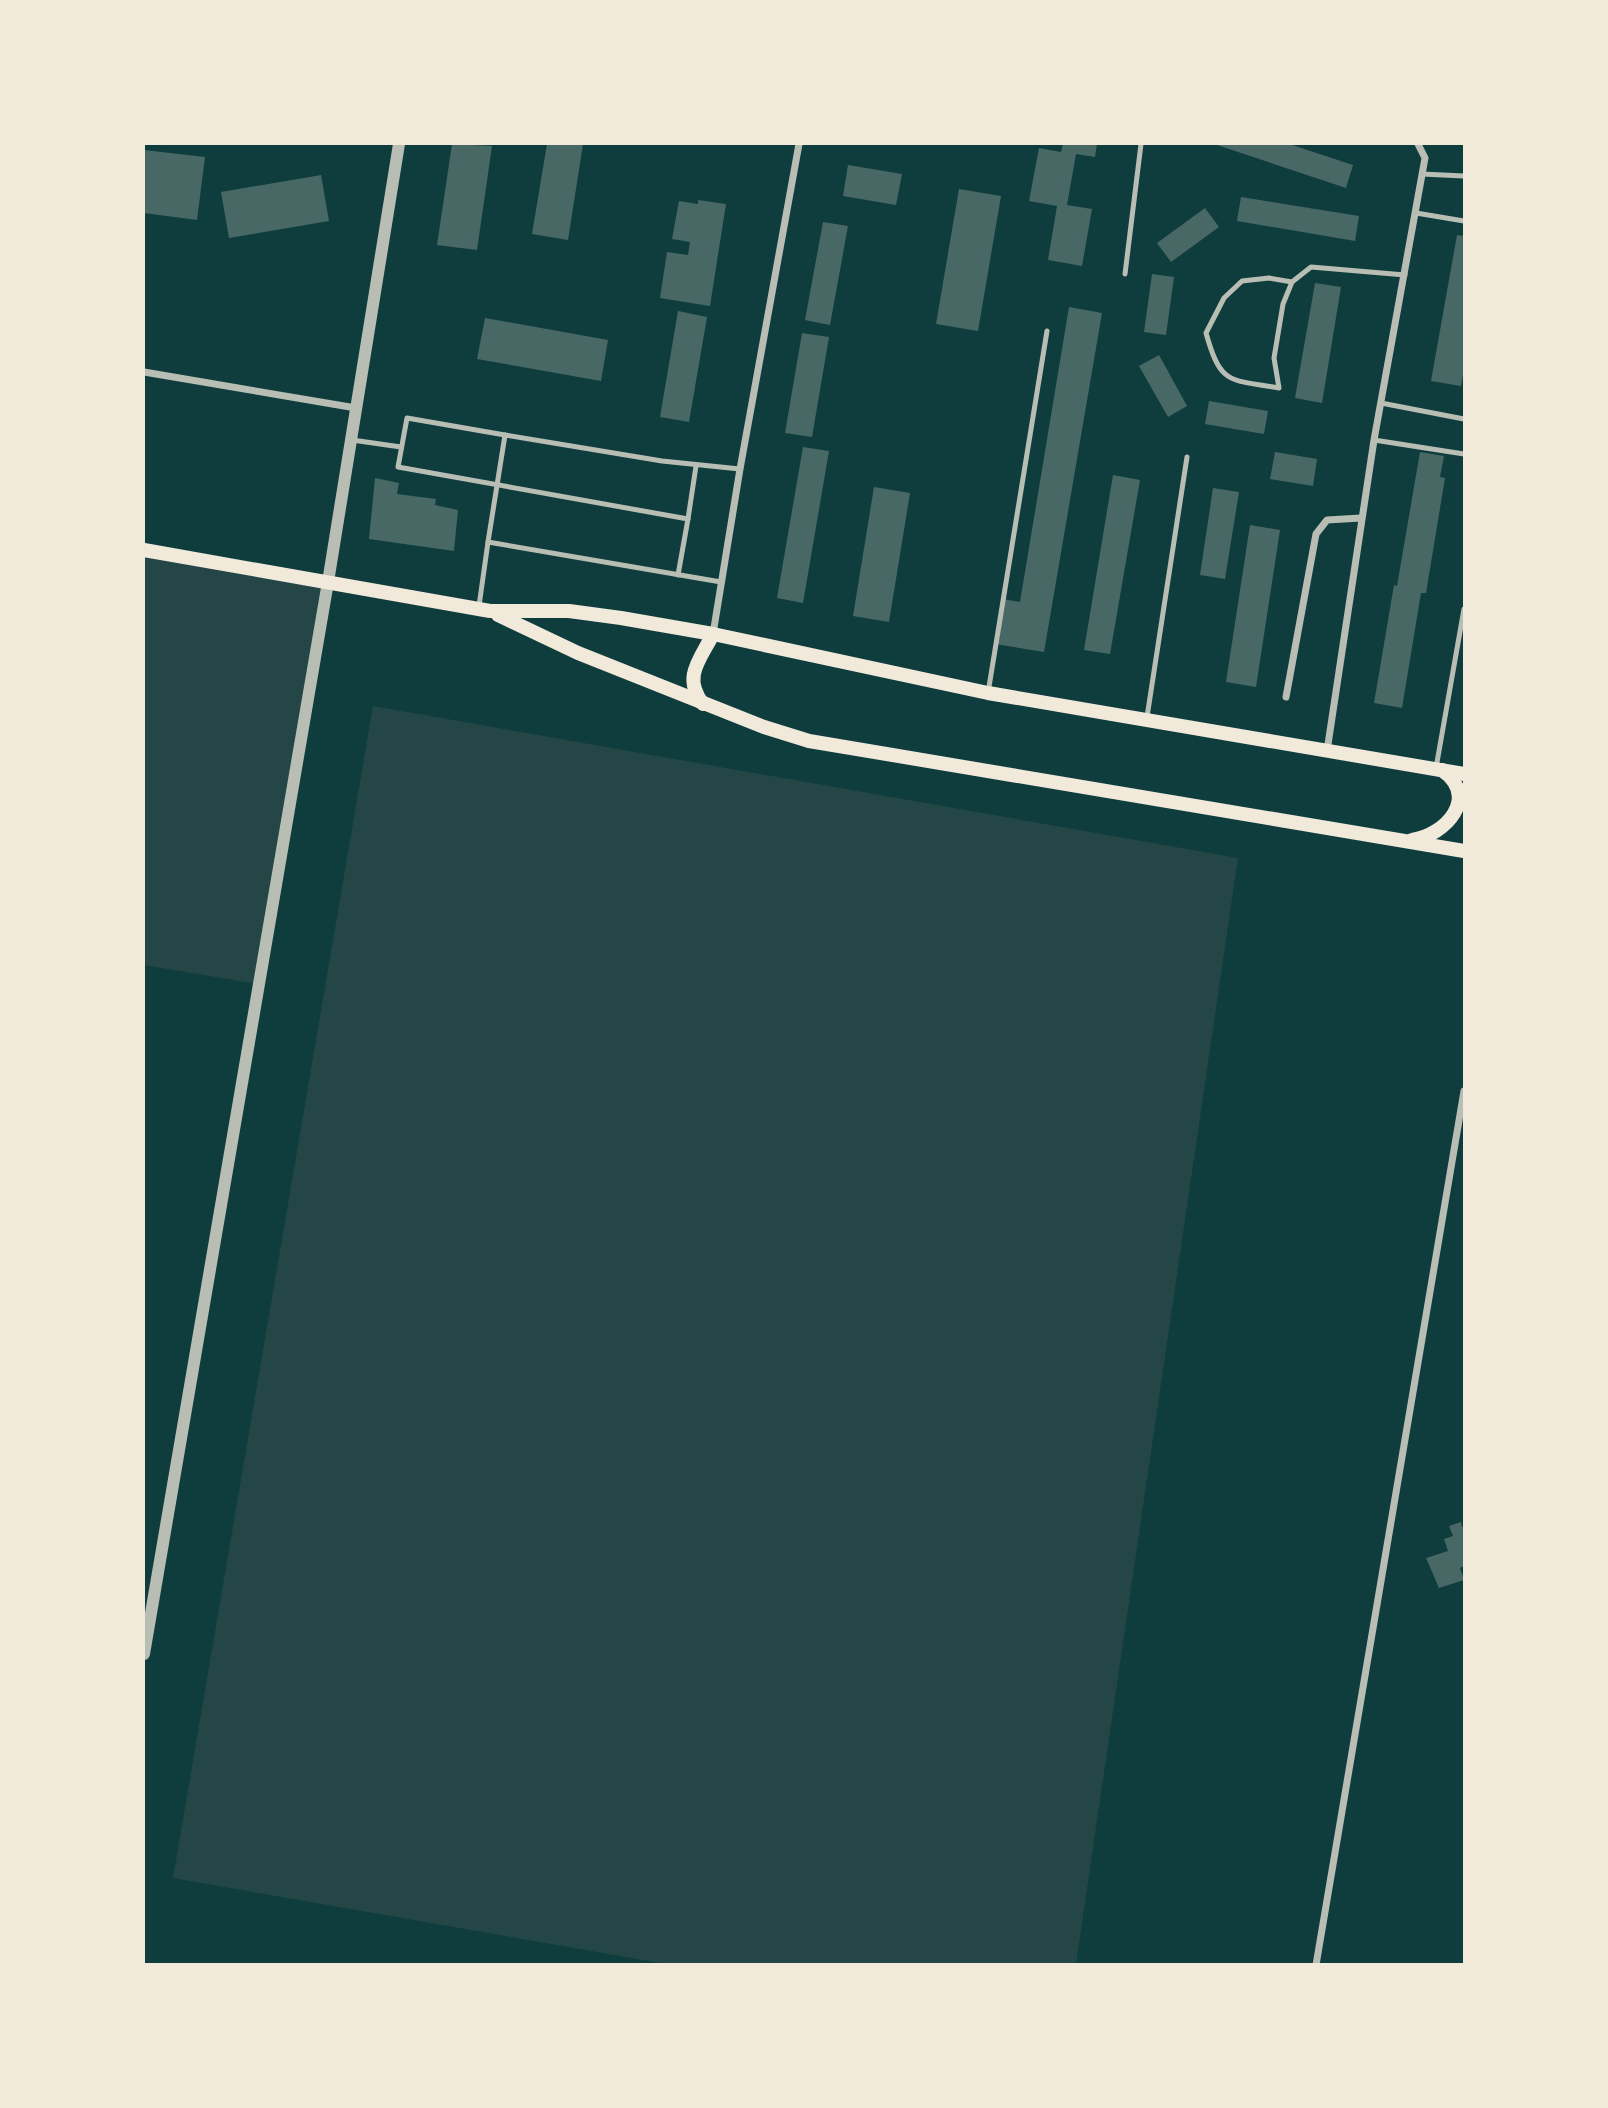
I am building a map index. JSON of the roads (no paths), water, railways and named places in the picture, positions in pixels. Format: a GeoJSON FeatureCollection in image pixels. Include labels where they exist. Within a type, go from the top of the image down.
{"type":"FeatureCollection","features":[{"type":"Feature","properties":{"kind":"main road"},"geometry":{"type":"LineString","coordinates":[[144,550],[484,610],[588,612],[713,634],[988,693],[1465,774]]}},
{"type":"Feature","properties":{"kind":"main road"},"geometry":{"type":"LineString","coordinates":[[484,610],[563,647],[704,704],[809,741],[1465,852]]}},
{"type":"Feature","properties":{"kind":"main road"},"geometry":{"type":"LineString","coordinates":[[704,704],[694,690],[693,675],[713,634]]}},
{"type":"Feature","properties":{"kind":"main road"},"geometry":{"type":"LineString","coordinates":[[1404,842],[1428,836],[1452,818],[1459,794],[1451,778],[1438,770]]}},
{"type":"Feature","properties":{"kind":"street"},"geometry":{"type":"LineString","coordinates":[[144,1654],[328,582],[399,144]]}},
{"type":"Feature","properties":{"kind":"street"},"geometry":{"type":"LineString","coordinates":[[713,634],[799,144]]}},
{"type":"Feature","properties":{"kind":"street"},"geometry":{"type":"LineString","coordinates":[[1327,751],[1374,440],[1425,158],[1418,144]]}},
{"type":"Feature","properties":{"kind":"street"},"geometry":{"type":"LineString","coordinates":[[144,372],[356,408]]}},
{"type":"Feature","properties":{"kind":"street"},"geometry":{"type":"LineString","coordinates":[[1286,697],[1316,534],[1327,520],[1362,518]]}},
{"type":"Feature","properties":{"kind":"street"},"geometry":{"type":"LineString","coordinates":[[1317,1965],[1465,1091]]}},
{"type":"Feature","properties":{"kind":"lane"},"geometry":{"type":"LineString","coordinates":[[1125,274],[1141,144]]}},
{"type":"Feature","properties":{"kind":"lane"},"geometry":{"type":"LineString","coordinates":[[1422,174],[1465,176]]}},
{"type":"Feature","properties":{"kind":"lane"},"geometry":{"type":"LineString","coordinates":[[1416,213],[1465,221]]}},
{"type":"Feature","properties":{"kind":"lane"},"geometry":{"type":"LineString","coordinates":[[1292,282],[1269,278],[1242,281],[1224,298],[1206,332],[1219,369],[1230,379],[1279,388],[1274,358],[1283,304],[1292,282],[1311,267],[1405,275]]}},
{"type":"Feature","properties":{"kind":"lane"},"geometry":{"type":"LineString","coordinates":[[988,693],[1047,331]]}},
{"type":"Feature","properties":{"kind":"lane"},"geometry":{"type":"LineString","coordinates":[[1381,403],[1465,419]]}},
{"type":"Feature","properties":{"kind":"lane"},"geometry":{"type":"LineString","coordinates":[[688,519],[398,467],[407,418],[696,466],[740,469]]}},
{"type":"Feature","properties":{"kind":"lane"},"geometry":{"type":"LineString","coordinates":[[484,610],[488,542],[505,435]]}},
{"type":"Feature","properties":{"kind":"lane"},"geometry":{"type":"LineString","coordinates":[[351,439],[401,447]]}},
{"type":"Feature","properties":{"kind":"lane"},"geometry":{"type":"LineString","coordinates":[[1374,440],[1465,454]]}},
{"type":"Feature","properties":{"kind":"lane"},"geometry":{"type":"LineString","coordinates":[[1146,720],[1187,457]]}},
{"type":"Feature","properties":{"kind":"lane"},"geometry":{"type":"LineString","coordinates":[[678,575],[696,466]]}},
{"type":"Feature","properties":{"kind":"lane"},"geometry":{"type":"LineString","coordinates":[[488,542],[721,582]]}},
{"type":"Feature","properties":{"kind":"lane"},"geometry":{"type":"LineString","coordinates":[[1438,770],[1465,609]]}}]}
